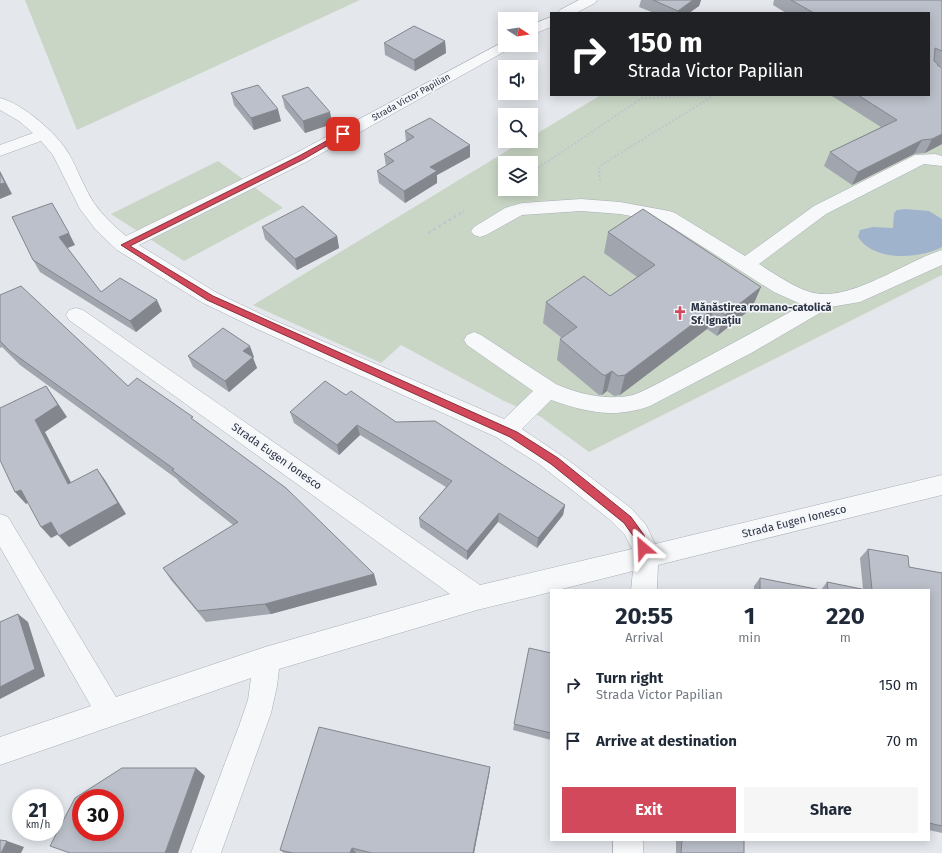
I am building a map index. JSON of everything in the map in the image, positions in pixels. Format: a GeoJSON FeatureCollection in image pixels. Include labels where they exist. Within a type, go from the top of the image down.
{"type":"FeatureCollection","features":[{"type":"Feature","properties":{"kind":"street"},"geometry":{"type":"LineString","coordinates":[[567,12],[590,0]]}},
{"type":"Feature","properties":{"kind":"street"},"geometry":{"type":"LineString","coordinates":[[538,28],[550,22]]}},
{"type":"Feature","properties":{"kind":"street","name":"Strada Victor Papilian"},"geometry":{"type":"LineString","coordinates":[[124,245],[302,157],[498,49]]}},
{"type":"Feature","properties":{"kind":"street"},"geometry":{"type":"LineString","coordinates":[[0,103],[24,118],[44,134],[60,153],[86,205],[102,226],[124,245],[217,301],[506,430],[554,461],[627,520],[641,538],[646,558],[644,589]]}},
{"type":"Feature","properties":{"kind":"street"},"geometry":{"type":"LineString","coordinates":[[0,150],[44,134]]}},
{"type":"Feature","properties":{"kind":"street"},"geometry":{"type":"LineString","coordinates":[[746,265],[772,244],[820,210],[921,159],[935,159],[942,161]]}},
{"type":"Feature","properties":{"kind":"street"},"geometry":{"type":"LineString","coordinates":[[480,231],[511,212],[522,209],[582,205],[620,208],[669,217],[797,295],[825,302],[840,301],[853,297],[942,257]]}},
{"type":"Feature","properties":{"kind":"street"},"geometry":{"type":"LineString","coordinates":[[474,340],[548,390],[567,398],[581,401],[623,405],[634,403],[764,338],[825,302]]}},
{"type":"Feature","properties":{"kind":"street","name":"Strada Eugen Ionesco"},"geometry":{"type":"LineString","coordinates":[[76,314],[478,598]]}},
{"type":"Feature","properties":{"kind":"street"},"geometry":{"type":"LineString","coordinates":[[506,430],[548,390]]}},
{"type":"Feature","properties":{"kind":"street","name":"Strada Eugen Ionesco"},"geometry":{"type":"LineString","coordinates":[[0,751],[265,660],[478,598],[942,485]]}},
{"type":"Feature","properties":{"kind":"street"},"geometry":{"type":"LineString","coordinates":[[0,525],[110,714]]}},
{"type":"Feature","properties":{"kind":"street"},"geometry":{"type":"LineString","coordinates":[[206,853],[255,722],[266,669],[265,660]]}},
{"type":"Feature","properties":{"kind":"street"},"geometry":{"type":"LineString","coordinates":[[628,841],[628,853]]}},
{"type":"Feature","properties":{"kind":"path"},"geometry":{"type":"LineString","coordinates":[[538,168],[642,98],[714,96]]}},
{"type":"Feature","properties":{"kind":"path"},"geometry":{"type":"LineString","coordinates":[[600,180],[599,169],[601,165],[714,96]]}},
{"type":"Feature","properties":{"kind":"green space"},"geometry":{"type":"Polygon","coordinates":[[[25,0],[360,0],[77,130],[25,0]]]}},
{"type":"Feature","properties":{"kind":"green space"},"geometry":{"type":"Polygon","coordinates":[[[599,96],[904,96],[942,119],[942,275],[589,452],[541,417],[504,401],[401,345],[381,363],[253,305],[498,156],[498,196],[538,196],[538,156],[498,156],[511,148],[538,148],[538,133],[599,96]]]}},
{"type":"Feature","properties":{"kind":"green space"},"geometry":{"type":"Polygon","coordinates":[[[218,161],[283,208],[184,261],[111,214],[218,161]]]}},
{"type":"Feature","properties":{"kind":"water"},"geometry":{"type":"Polygon","coordinates":[[[905,209],[929,211],[942,219],[942,247],[921,254],[897,256],[875,251],[865,245],[858,237],[860,230],[873,227],[893,228],[894,213],[897,210],[905,209]]]}},
{"type":"Feature","properties":{"kind":"building"},"geometry":{"type":"Polygon","coordinates":[[[653,0],[693,0],[678,11],[653,0]]]}},
{"type":"Feature","properties":{"kind":"building"},"geometry":{"type":"Polygon","coordinates":[[[791,0],[942,0],[942,51],[935,48],[934,61],[942,68],[942,134],[932,139],[922,140],[858,172],[830,152],[897,120],[860,96],[930,96],[930,12],[812,12],[791,0]]]}},
{"type":"Feature","properties":{"kind":"building"},"geometry":{"type":"Polygon","coordinates":[[[414,26],[445,41],[414,60],[384,43],[414,26]]]}},
{"type":"Feature","properties":{"kind":"building"},"geometry":{"type":"Polygon","coordinates":[[[258,85],[278,109],[251,118],[231,93],[258,85]]]}},
{"type":"Feature","properties":{"kind":"building"},"geometry":{"type":"Polygon","coordinates":[[[308,87],[330,112],[303,121],[282,96],[308,87]]]}},
{"type":"Feature","properties":{"kind":"building"},"geometry":{"type":"Polygon","coordinates":[[[430,118],[470,145],[430,167],[437,171],[404,191],[377,171],[394,161],[384,154],[414,137],[405,131],[430,118]]]}},
{"type":"Feature","properties":{"kind":"building"},"geometry":{"type":"Polygon","coordinates":[[[0,173],[5,183],[0,184],[0,173]]]}},
{"type":"Feature","properties":{"kind":"building"},"geometry":{"type":"Polygon","coordinates":[[[52,203],[69,233],[59,237],[101,292],[120,278],[157,300],[130,321],[33,260],[12,217],[52,203]]]}},
{"type":"Feature","properties":{"kind":"building"},"geometry":{"type":"Polygon","coordinates":[[[303,206],[337,236],[295,259],[262,227],[303,206]]]}},
{"type":"Feature","properties":{"kind":"building","name":"Mănăstirea romano-catolică Sf. Ignațiu"},"geometry":{"type":"Polygon","coordinates":[[[643,209],[761,287],[725,315],[714,308],[625,375],[618,376],[612,371],[606,375],[603,375],[560,339],[577,327],[546,302],[584,276],[610,296],[655,265],[608,232],[643,209]]]}},
{"type":"Feature","properties":{"kind":"building"},"geometry":{"type":"Polygon","coordinates":[[[21,286],[128,386],[137,378],[193,417],[191,418],[286,488],[374,574],[265,604],[198,611],[163,568],[238,522],[172,470],[174,469],[10,351],[0,341],[0,295],[21,286]]]}},
{"type":"Feature","properties":{"kind":"building"},"geometry":{"type":"Polygon","coordinates":[[[223,328],[250,346],[243,351],[253,357],[225,381],[188,356],[223,328]]]}},
{"type":"Feature","properties":{"kind":"building"},"geometry":{"type":"Polygon","coordinates":[[[325,381],[346,395],[351,391],[396,422],[435,421],[565,505],[538,538],[499,513],[467,551],[419,518],[452,481],[357,425],[337,445],[290,412],[325,381]]]}},
{"type":"Feature","properties":{"kind":"building"},"geometry":{"type":"Polygon","coordinates":[[[46,386],[58,405],[35,420],[68,484],[97,469],[118,503],[59,536],[51,522],[41,527],[21,490],[15,492],[0,460],[0,408],[46,386]]]}},
{"type":"Feature","properties":{"kind":"building"},"geometry":{"type":"Polygon","coordinates":[[[868,549],[908,556],[909,567],[942,573],[942,826],[930,823],[930,589],[872,589],[868,549]]]}},
{"type":"Feature","properties":{"kind":"building"},"geometry":{"type":"Polygon","coordinates":[[[760,578],[816,589],[760,589],[760,578]]]}},
{"type":"Feature","properties":{"kind":"building"},"geometry":{"type":"Polygon","coordinates":[[[827,582],[861,589],[828,589],[827,582]]]}},
{"type":"Feature","properties":{"kind":"building"},"geometry":{"type":"Polygon","coordinates":[[[18,614],[35,669],[0,687],[0,622],[18,614]]]}},
{"type":"Feature","properties":{"kind":"building"},"geometry":{"type":"Polygon","coordinates":[[[529,648],[550,653],[550,733],[514,724],[529,648]]]}},
{"type":"Feature","properties":{"kind":"building"},"geometry":{"type":"Polygon","coordinates":[[[319,727],[490,767],[473,853],[372,853],[352,848],[350,853],[293,853],[280,850],[319,727]]]}},
{"type":"Feature","properties":{"kind":"building"},"geometry":{"type":"Polygon","coordinates":[[[122,768],[196,768],[165,853],[70,853],[50,846],[53,841],[64,841],[64,819],[72,804],[72,841],[124,841],[124,789],[89,789],[122,768]]]}},
{"type":"Feature","properties":{"kind":"building"},"geometry":{"type":"Polygon","coordinates":[[[0,840],[7,841],[1,853],[0,853],[0,840]]]}},
{"type":"Feature","properties":{"kind":"building"},"geometry":{"type":"Polygon","coordinates":[[[682,841],[744,841],[744,853],[681,853],[682,841]]]}},
{"type":"Feature","properties":{"kind":"place","name":"Mănăstirea romano-catolică Sf. Ignațiu"},"geometry":{"type":"Point","coordinates":[680,313]}},
{"type":"Feature","properties":{"kind":"route"},"geometry":{"type":"LineString","coordinates":[[343,134],[302,157],[124,245],[162,270],[210,298],[264,324],[514,434],[554,461],[627,520],[641,538],[643,548]]}}]}
